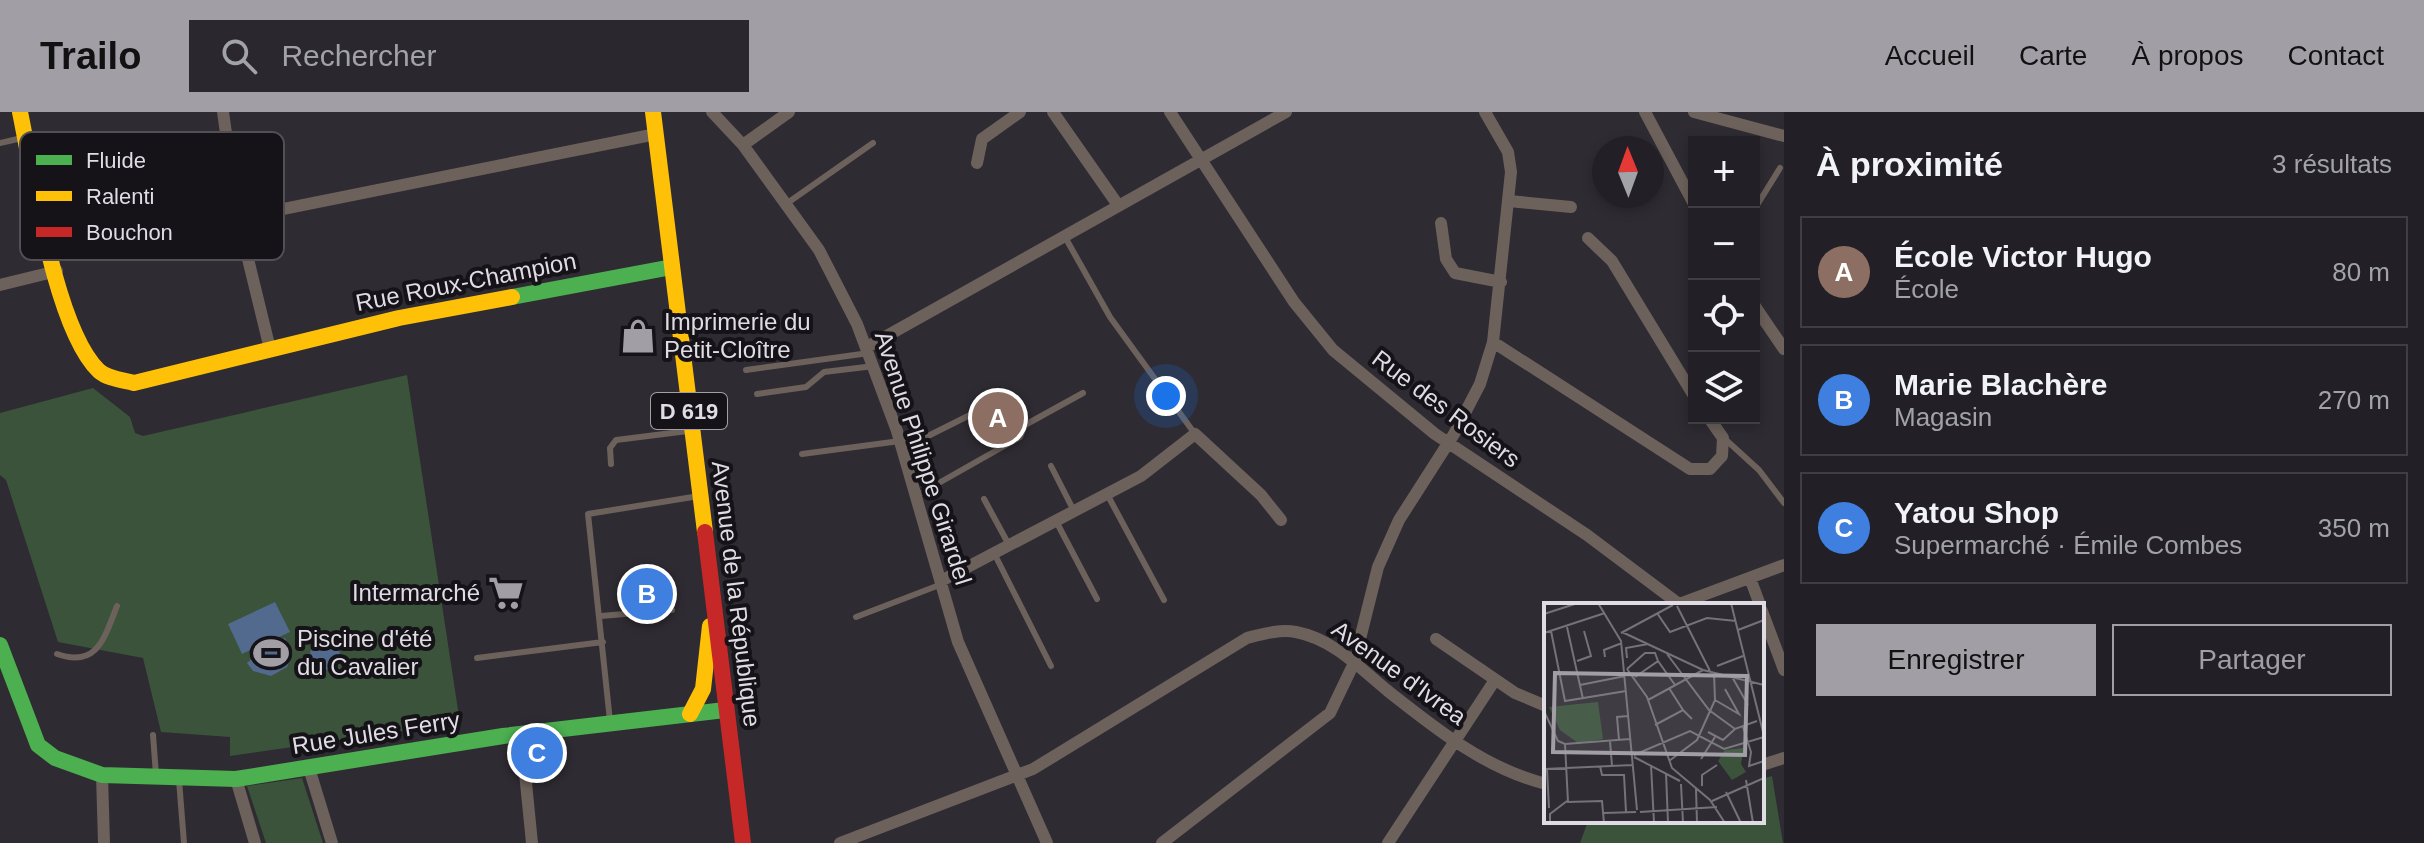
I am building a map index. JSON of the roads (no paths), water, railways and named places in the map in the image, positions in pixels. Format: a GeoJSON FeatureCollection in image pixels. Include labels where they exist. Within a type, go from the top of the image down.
{"type":"FeatureCollection","features":[{"type":"Feature","properties":{"kind":"street","name":"Rue Roux-Champion"},"geometry":{"type":"LineString","coordinates":[[20,112],[24,132]]}},
{"type":"Feature","properties":{"kind":"street"},"geometry":{"type":"LineString","coordinates":[[223,112],[226,132]]}},
{"type":"Feature","properties":{"kind":"street","name":"Avenue de la République"},"geometry":{"type":"LineString","coordinates":[[653,112],[743,843]]}},
{"type":"Feature","properties":{"kind":"street","name":"Avenue Philippe Girardel"},"geometry":{"type":"LineString","coordinates":[[712,112],[743,145],[819,250],[868,350],[901,445],[958,642],[1047,843]]}},
{"type":"Feature","properties":{"kind":"street"},"geometry":{"type":"LineString","coordinates":[[743,145],[789,112]]}},
{"type":"Feature","properties":{"kind":"street"},"geometry":{"type":"LineString","coordinates":[[977,163],[982,139],[1020,112]]}},
{"type":"Feature","properties":{"kind":"street"},"geometry":{"type":"LineString","coordinates":[[1053,112],[1118,205]]}},
{"type":"Feature","properties":{"kind":"street","name":"Rue des Rosiers"},"geometry":{"type":"LineString","coordinates":[[1170,112],[1318,334],[1448,443],[1587,535],[1678,603]]}},
{"type":"Feature","properties":{"kind":"street"},"geometry":{"type":"LineString","coordinates":[[868,350],[1286,112]]}},
{"type":"Feature","properties":{"kind":"street"},"geometry":{"type":"LineString","coordinates":[[1162,843],[1323,722],[1354,663],[1378,567],[1399,520],[1471,406],[1493,342],[1511,172],[1508,152],[1485,112]]}},
{"type":"Feature","properties":{"kind":"street"},"geometry":{"type":"LineString","coordinates":[[1645,112],[1688,193]]}},
{"type":"Feature","properties":{"kind":"street"},"geometry":{"type":"LineString","coordinates":[[1694,112],[1784,136]]}},
{"type":"Feature","properties":{"kind":"street"},"geometry":{"type":"LineString","coordinates":[[284,209],[656,134]]}},
{"type":"Feature","properties":{"kind":"street"},"geometry":{"type":"LineString","coordinates":[[1509,201],[1571,207]]}},
{"type":"Feature","properties":{"kind":"street"},"geometry":{"type":"LineString","coordinates":[[1441,223],[1446,259],[1455,273],[1501,282]]}},
{"type":"Feature","properties":{"kind":"street"},"geometry":{"type":"LineString","coordinates":[[1588,238],[1612,261],[1688,386]]}},
{"type":"Feature","properties":{"kind":"street","name":"Rue Roux-Champion"},"geometry":{"type":"LineString","coordinates":[[54,260],[80,344],[101,373],[134,383],[399,318],[672,267]]}},
{"type":"Feature","properties":{"kind":"street"},"geometry":{"type":"LineString","coordinates":[[248,260],[270,349]]}},
{"type":"Feature","properties":{"kind":"street"},"geometry":{"type":"LineString","coordinates":[[0,285],[57,271]]}},
{"type":"Feature","properties":{"kind":"street"},"geometry":{"type":"LineString","coordinates":[[1760,314],[1784,349]]}},
{"type":"Feature","properties":{"kind":"street"},"geometry":{"type":"LineString","coordinates":[[1493,342],[1690,469],[1710,469],[1717,464],[1725,448],[1723,438],[1713,424]]}},
{"type":"Feature","properties":{"kind":"street"},"geometry":{"type":"LineString","coordinates":[[942,583],[1141,476],[1195,434],[1261,495],[1281,520]]}},
{"type":"Feature","properties":{"kind":"street","name":"Rue des Rosiers"},"geometry":{"type":"LineString","coordinates":[[1682,603],[1784,565]]}},
{"type":"Feature","properties":{"kind":"street"},"geometry":{"type":"LineString","coordinates":[[1750,578],[1759,603]]}},
{"type":"Feature","properties":{"kind":"street"},"geometry":{"type":"LineString","coordinates":[[690,714],[703,689],[705,646],[713,612]]}},
{"type":"Feature","properties":{"kind":"street"},"geometry":{"type":"LineString","coordinates":[[1764,616],[1784,670]]}},
{"type":"Feature","properties":{"kind":"street","name":"Avenue d'Ivrea"},"geometry":{"type":"LineString","coordinates":[[840,843],[1017,776],[1247,638],[1269,632],[1294,632],[1323,641],[1454,740],[1493,763],[1544,783]]}},
{"type":"Feature","properties":{"kind":"street"},"geometry":{"type":"LineString","coordinates":[[1436,639],[1525,699],[1544,705]]}},
{"type":"Feature","properties":{"kind":"street","name":"Rue Jules Ferry"},"geometry":{"type":"LineString","coordinates":[[0,645],[38,745],[55,758],[102,775],[236,779],[521,733],[725,710]]}},
{"type":"Feature","properties":{"kind":"street"},"geometry":{"type":"LineString","coordinates":[[1388,843],[1495,680]]}},
{"type":"Feature","properties":{"kind":"street"},"geometry":{"type":"LineString","coordinates":[[521,733],[532,843]]}},
{"type":"Feature","properties":{"kind":"street"},"geometry":{"type":"LineString","coordinates":[[1764,764],[1784,758]]}},
{"type":"Feature","properties":{"kind":"street"},"geometry":{"type":"LineString","coordinates":[[309,768],[332,843]]}},
{"type":"Feature","properties":{"kind":"street"},"geometry":{"type":"LineString","coordinates":[[102,775],[104,843]]}},
{"type":"Feature","properties":{"kind":"street"},"geometry":{"type":"LineString","coordinates":[[236,779],[255,843]]}},
{"type":"Feature","properties":{"kind":"lane"},"geometry":{"type":"LineString","coordinates":[[0,143],[20,138]]}},
{"type":"Feature","properties":{"kind":"lane"},"geometry":{"type":"LineString","coordinates":[[786,204],[873,143]]}},
{"type":"Feature","properties":{"kind":"lane"},"geometry":{"type":"LineString","coordinates":[[1755,208],[1780,168]]}},
{"type":"Feature","properties":{"kind":"lane"},"geometry":{"type":"LineString","coordinates":[[1064,236],[1110,317],[1195,434]]}},
{"type":"Feature","properties":{"kind":"lane"},"geometry":{"type":"LineString","coordinates":[[746,370],[868,350]]}},
{"type":"Feature","properties":{"kind":"lane"},"geometry":{"type":"LineString","coordinates":[[757,394],[805,389],[824,372],[874,366]]}},
{"type":"Feature","properties":{"kind":"lane"},"geometry":{"type":"LineString","coordinates":[[916,496],[1020,437],[1025,425],[1083,393]]}},
{"type":"Feature","properties":{"kind":"lane"},"geometry":{"type":"LineString","coordinates":[[802,454],[901,445],[968,416]]}},
{"type":"Feature","properties":{"kind":"lane"},"geometry":{"type":"LineString","coordinates":[[611,464],[610,448],[616,440],[692,430]]}},
{"type":"Feature","properties":{"kind":"lane"},"geometry":{"type":"LineString","coordinates":[[1723,438],[1759,470],[1784,503]]}},
{"type":"Feature","properties":{"kind":"lane"},"geometry":{"type":"LineString","coordinates":[[1051,466],[1074,511]]}},
{"type":"Feature","properties":{"kind":"lane"},"geometry":{"type":"LineString","coordinates":[[1107,494],[1164,600]]}},
{"type":"Feature","properties":{"kind":"lane"},"geometry":{"type":"LineString","coordinates":[[611,725],[588,514],[665,504],[699,496]]}},
{"type":"Feature","properties":{"kind":"lane"},"geometry":{"type":"LineString","coordinates":[[984,499],[1009,545]]}},
{"type":"Feature","properties":{"kind":"lane"},"geometry":{"type":"LineString","coordinates":[[1056,521],[1097,599]]}},
{"type":"Feature","properties":{"kind":"lane"},"geometry":{"type":"LineString","coordinates":[[994,553],[1051,666]]}},
{"type":"Feature","properties":{"kind":"lane"},"geometry":{"type":"LineString","coordinates":[[856,617],[942,583]]}},
{"type":"Feature","properties":{"kind":"lane"},"geometry":{"type":"LineString","coordinates":[[57,654],[75,660],[90,655],[106,633],[117,606]]}},
{"type":"Feature","properties":{"kind":"lane"},"geometry":{"type":"LineString","coordinates":[[601,616],[672,610]]}},
{"type":"Feature","properties":{"kind":"lane"},"geometry":{"type":"LineString","coordinates":[[477,658],[603,642]]}},
{"type":"Feature","properties":{"kind":"lane"},"geometry":{"type":"LineString","coordinates":[[153,735],[156,775]]}},
{"type":"Feature","properties":{"kind":"lane"},"geometry":{"type":"LineString","coordinates":[[179,776],[184,843]]}},
{"type":"Feature","properties":{"kind":"water"},"geometry":{"type":"Polygon","coordinates":[[[275,602],[290,632],[242,654],[228,624],[275,602]]]}},
{"type":"Feature","properties":{"kind":"water"},"geometry":{"type":"Polygon","coordinates":[[[285,638],[293,653],[287,667],[271,676],[253,671],[247,663],[267,646],[285,638]]]}},
{"type":"Feature","properties":{"kind":"water"},"geometry":{"type":"Polygon","coordinates":[[[325,640],[336,644],[340,655],[336,666],[325,670],[314,666],[310,655],[314,644],[325,640]]]}},
{"type":"Feature","properties":{"kind":"place","name":"Imprimerie du Petit-Cloître"},"geometry":{"type":"Point","coordinates":[638,336]}},
{"type":"Feature","properties":{"kind":"place","name":"École Victor Hugo"},"geometry":{"type":"Point","coordinates":[998,418]}},
{"type":"Feature","properties":{"kind":"place","name":"Intermarché"},"geometry":{"type":"Point","coordinates":[506,593]}},
{"type":"Feature","properties":{"kind":"place","name":"Marie Blachère"},"geometry":{"type":"Point","coordinates":[647,594]}},
{"type":"Feature","properties":{"kind":"place","name":"Piscine d'été du Cavalier"},"geometry":{"type":"Point","coordinates":[271,653]}},
{"type":"Feature","properties":{"kind":"place","name":"Yatou Shop"},"geometry":{"type":"Point","coordinates":[537,753]}}]}
